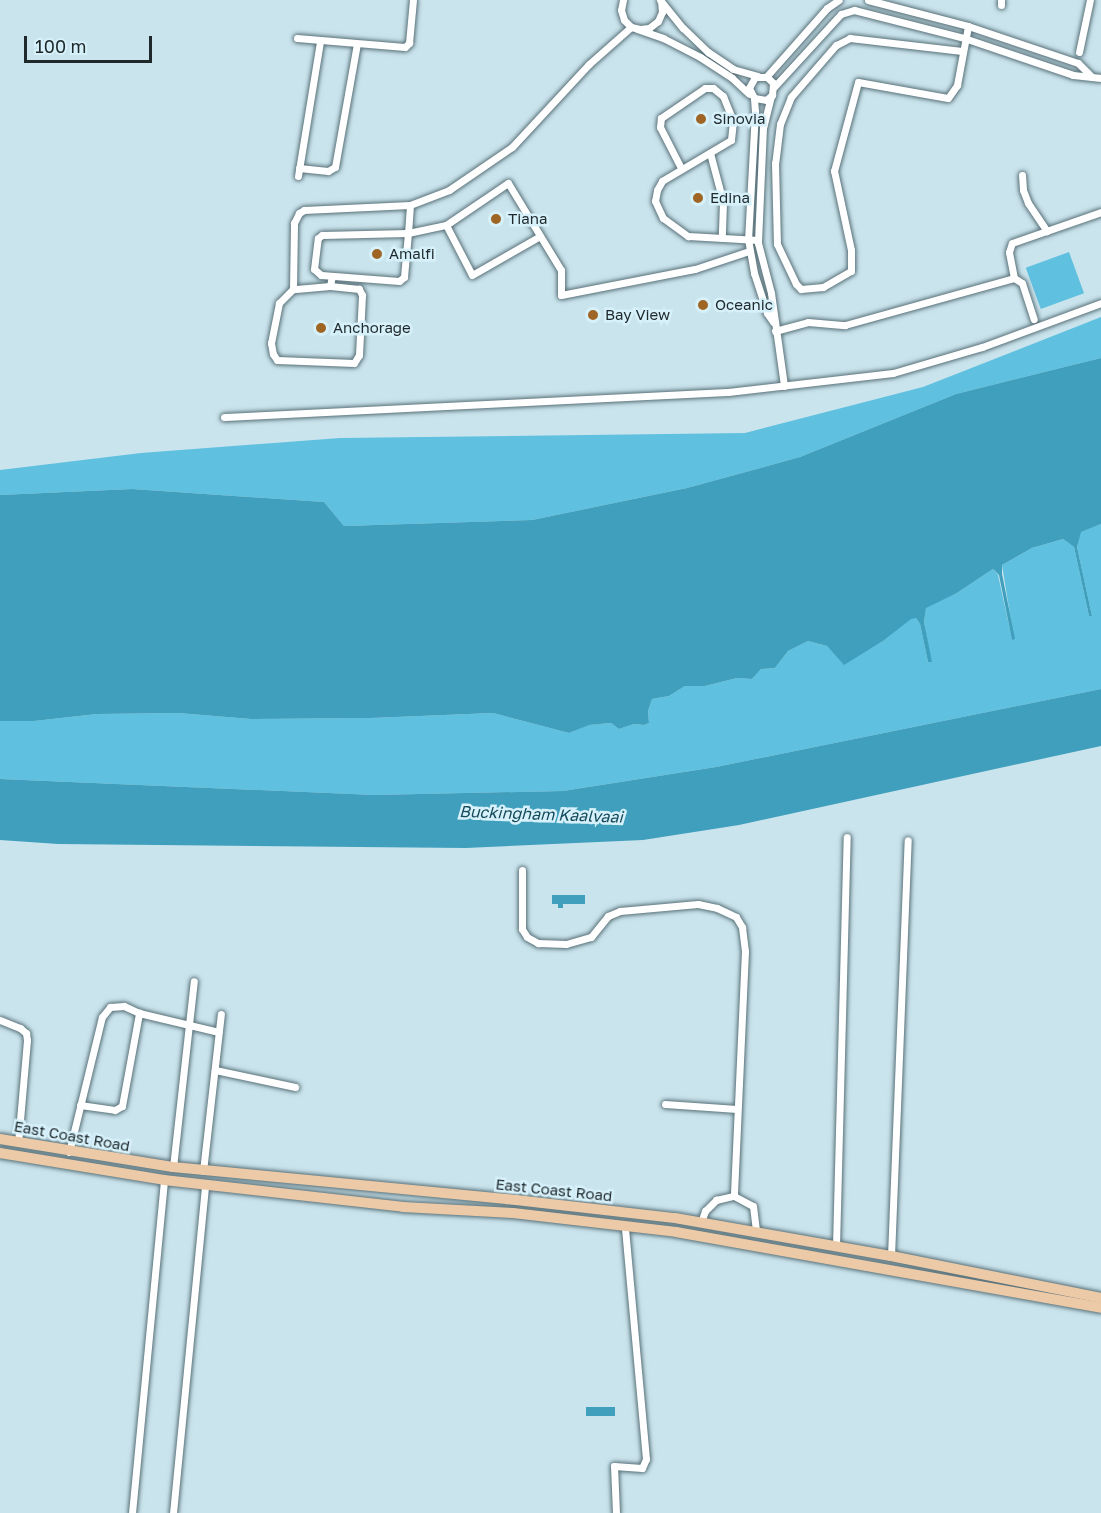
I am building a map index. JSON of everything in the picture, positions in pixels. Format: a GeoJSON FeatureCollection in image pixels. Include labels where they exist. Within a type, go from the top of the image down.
{"type":"FeatureCollection","features":[{"type":"Feature","properties":{"kind":"main road","name":"East Coast Road"},"geometry":{"type":"LineString","coordinates":[[0,1139],[69,1152],[204,1171],[516,1200],[700,1222],[891,1256],[1101,1298]]}},
{"type":"Feature","properties":{"kind":"main road","name":"East Coast Road"},"geometry":{"type":"LineString","coordinates":[[0,1153],[205,1185],[403,1207],[513,1213],[697,1235],[1101,1308]]}},
{"type":"Feature","properties":{"kind":"street"},"geometry":{"type":"LineString","coordinates":[[297,38],[405,46],[409,43],[413,0]]}},
{"type":"Feature","properties":{"kind":"street"},"geometry":{"type":"LineString","coordinates":[[623,0],[621,14],[634,28],[663,38],[700,57],[732,78],[752,97],[762,101],[771,96]]}},
{"type":"Feature","properties":{"kind":"street"},"geometry":{"type":"LineString","coordinates":[[293,289],[294,223],[299,213],[304,210],[410,206],[449,190],[512,147],[589,64],[634,28],[649,28],[658,21],[662,9],[660,0]]}},
{"type":"Feature","properties":{"kind":"street"},"geometry":{"type":"LineString","coordinates":[[660,0],[691,36],[713,56],[739,71],[763,76],[774,87]]}},
{"type":"Feature","properties":{"kind":"street"},"geometry":{"type":"LineString","coordinates":[[773,322],[767,314],[749,251],[752,97],[750,84],[763,76],[792,48],[827,8],[839,0]]}},
{"type":"Feature","properties":{"kind":"street"},"geometry":{"type":"LineString","coordinates":[[868,0],[968,26],[1078,63],[1091,76]]}},
{"type":"Feature","properties":{"kind":"street"},"geometry":{"type":"LineString","coordinates":[[1078,52],[1090,0]]}},
{"type":"Feature","properties":{"kind":"street"},"geometry":{"type":"LineString","coordinates":[[784,386],[773,322],[771,293],[761,261],[758,240],[763,127],[774,87],[847,11],[861,10],[964,38],[1073,75],[1101,78]]}},
{"type":"Feature","properties":{"kind":"street"},"geometry":{"type":"LineString","coordinates":[[962,51],[849,38],[836,45],[791,97],[780,124],[775,164],[777,244],[796,284],[801,289],[824,287],[851,271],[851,250],[834,171],[858,82],[948,98],[957,85],[968,26]]}},
{"type":"Feature","properties":{"kind":"street"},"geometry":{"type":"LineString","coordinates":[[298,176],[320,41]]}},
{"type":"Feature","properties":{"kind":"street"},"geometry":{"type":"LineString","coordinates":[[299,168],[328,171],[335,167],[357,44]]}},
{"type":"Feature","properties":{"kind":"street"},"geometry":{"type":"LineString","coordinates":[[792,48],[801,59]]}},
{"type":"Feature","properties":{"kind":"street"},"geometry":{"type":"LineString","coordinates":[[681,168],[660,127],[661,118],[705,88],[713,88],[723,96],[733,121],[731,140],[662,181],[655,201],[663,218],[688,236],[758,240]]}},
{"type":"Feature","properties":{"kind":"street"},"geometry":{"type":"LineString","coordinates":[[710,153],[723,202],[722,238]]}},
{"type":"Feature","properties":{"kind":"street"},"geometry":{"type":"LineString","coordinates":[[1022,175],[1023,190],[1028,203],[1047,231]]}},
{"type":"Feature","properties":{"kind":"street"},"geometry":{"type":"LineString","coordinates":[[410,206],[408,233],[402,279],[396,281],[332,276],[321,274],[314,269],[318,238],[321,235],[408,233],[446,225],[508,183],[561,270],[561,295],[695,269],[749,251]]}},
{"type":"Feature","properties":{"kind":"street"},"geometry":{"type":"LineString","coordinates":[[1034,318],[1022,283],[1014,278],[1009,252],[1012,243],[1101,212]]}},
{"type":"Feature","properties":{"kind":"street"},"geometry":{"type":"LineString","coordinates":[[446,225],[472,275],[540,236]]}},
{"type":"Feature","properties":{"kind":"street"},"geometry":{"type":"LineString","coordinates":[[330,286],[332,276]]}},
{"type":"Feature","properties":{"kind":"street"},"geometry":{"type":"LineString","coordinates":[[775,331],[808,322],[845,325],[1014,278]]}},
{"type":"Feature","properties":{"kind":"street"},"geometry":{"type":"LineString","coordinates":[[330,286],[359,289],[362,295],[359,356],[354,363],[277,360],[271,343],[279,303],[293,289],[330,286]]}},
{"type":"Feature","properties":{"kind":"street"},"geometry":{"type":"LineString","coordinates":[[224,417],[545,402],[784,386],[893,373],[982,347],[1101,303]]}},
{"type":"Feature","properties":{"kind":"street"},"geometry":{"type":"LineString","coordinates":[[836,1246],[847,837]]}},
{"type":"Feature","properties":{"kind":"street"},"geometry":{"type":"LineString","coordinates":[[891,1256],[908,840]]}},
{"type":"Feature","properties":{"kind":"street"},"geometry":{"type":"LineString","coordinates":[[522,870],[522,929],[527,937],[538,943],[566,944],[584,940],[598,931],[608,916],[620,911],[698,904],[717,908],[736,917],[742,927],[745,951],[734,1196]]}},
{"type":"Feature","properties":{"kind":"street"},"geometry":{"type":"LineString","coordinates":[[173,1167],[194,981]]}},
{"type":"Feature","properties":{"kind":"street"},"geometry":{"type":"LineString","coordinates":[[69,1152],[105,1012],[115,1005],[219,1032]]}},
{"type":"Feature","properties":{"kind":"street"},"geometry":{"type":"LineString","coordinates":[[80,1105],[115,1110],[122,1106],[139,1013]]}},
{"type":"Feature","properties":{"kind":"street"},"geometry":{"type":"LineString","coordinates":[[204,1171],[221,1014]]}},
{"type":"Feature","properties":{"kind":"street"},"geometry":{"type":"LineString","coordinates":[[0,1020],[26,1033],[18,1142]]}},
{"type":"Feature","properties":{"kind":"street"},"geometry":{"type":"LineString","coordinates":[[215,1070],[295,1087]]}},
{"type":"Feature","properties":{"kind":"street"},"geometry":{"type":"LineString","coordinates":[[665,1104],[737,1108]]}},
{"type":"Feature","properties":{"kind":"street"},"geometry":{"type":"LineString","coordinates":[[132,1513],[164,1180]]}},
{"type":"Feature","properties":{"kind":"street"},"geometry":{"type":"LineString","coordinates":[[173,1513],[205,1185]]}},
{"type":"Feature","properties":{"kind":"street"},"geometry":{"type":"LineString","coordinates":[[700,1222],[705,1212],[716,1200],[734,1196],[753,1206],[756,1232]]}},
{"type":"Feature","properties":{"kind":"street"},"geometry":{"type":"LineString","coordinates":[[616,1513],[614,1466],[642,1468],[646,1460],[625,1226]]}},
{"type":"Feature","properties":{"kind":"shaded area"},"geometry":{"type":"Polygon","coordinates":[[[1069,252],[1084,293],[1041,309],[1026,268],[1069,252]]]}},
{"type":"Feature","properties":{"kind":"shaded area"},"geometry":{"type":"Polygon","coordinates":[[[1101,317],[1101,358],[956,394],[800,457],[687,488],[532,520],[344,526],[324,502],[132,489],[0,495],[0,470],[141,453],[340,438],[745,433],[923,387],[1101,317]]]}},
{"type":"Feature","properties":{"kind":"shaded area"},"geometry":{"type":"Polygon","coordinates":[[[1101,524],[1101,689],[716,767],[563,791],[374,795],[0,779],[0,721],[34,721],[97,714],[178,713],[251,719],[371,718],[493,713],[569,733],[588,725],[611,723],[619,729],[634,724],[644,725],[649,723],[648,711],[652,699],[669,696],[685,686],[705,686],[737,678],[752,679],[761,669],[775,668],[788,651],[808,641],[827,646],[844,664],[883,641],[911,618],[916,618],[920,624],[928,662],[931,662],[924,622],[926,607],[957,593],[993,569],[998,575],[1012,639],[1014,639],[1002,565],[1032,548],[1063,539],[1074,547],[1089,616],[1092,616],[1077,547],[1080,532],[1101,524]]]}},
{"type":"Feature","properties":{"kind":"water"},"geometry":{"type":"Polygon","coordinates":[[[1101,358],[1101,524],[1081,532],[1077,547],[1092,616],[1089,616],[1074,547],[1063,539],[1032,548],[1002,565],[1015,639],[1012,640],[999,575],[993,569],[957,593],[926,608],[924,622],[932,662],[928,662],[920,624],[916,618],[911,619],[883,641],[844,665],[827,646],[808,641],[788,651],[775,668],[761,669],[752,679],[737,678],[705,686],[685,686],[669,696],[652,699],[648,711],[649,723],[644,725],[634,724],[619,729],[611,723],[589,725],[569,733],[493,713],[371,718],[251,719],[178,713],[97,714],[34,721],[0,721],[0,495],[132,489],[324,502],[344,526],[532,520],[687,488],[800,457],[956,394],[1101,358]]]}},
{"type":"Feature","properties":{"kind":"water","name":"Buckingham Kaalvaai"},"geometry":{"type":"Polygon","coordinates":[[[1101,689],[1101,746],[739,825],[643,840],[466,848],[58,844],[0,840],[0,779],[374,795],[563,791],[716,767],[1101,689]]]}},
{"type":"Feature","properties":{"kind":"water"},"geometry":{"type":"Polygon","coordinates":[[[552,895],[585,895],[585,904],[563,904],[563,908],[558,908],[558,904],[552,904],[552,895]]]}},
{"type":"Feature","properties":{"kind":"water"},"geometry":{"type":"Polygon","coordinates":[[[586,1407],[615,1407],[615,1416],[586,1416],[586,1407]]]}},
{"type":"Feature","properties":{"kind":"place","name":"Sinovia"},"geometry":{"type":"Point","coordinates":[701,119]}},
{"type":"Feature","properties":{"kind":"place","name":"Edina"},"geometry":{"type":"Point","coordinates":[698,198]}},
{"type":"Feature","properties":{"kind":"place","name":"Tiana"},"geometry":{"type":"Point","coordinates":[496,219]}},
{"type":"Feature","properties":{"kind":"place","name":"Amalfi"},"geometry":{"type":"Point","coordinates":[377,254]}},
{"type":"Feature","properties":{"kind":"place","name":"Oceanic"},"geometry":{"type":"Point","coordinates":[703,305]}},
{"type":"Feature","properties":{"kind":"place","name":"Bay View"},"geometry":{"type":"Point","coordinates":[593,315]}},
{"type":"Feature","properties":{"kind":"place","name":"Anchorage"},"geometry":{"type":"Point","coordinates":[321,328]}}]}
